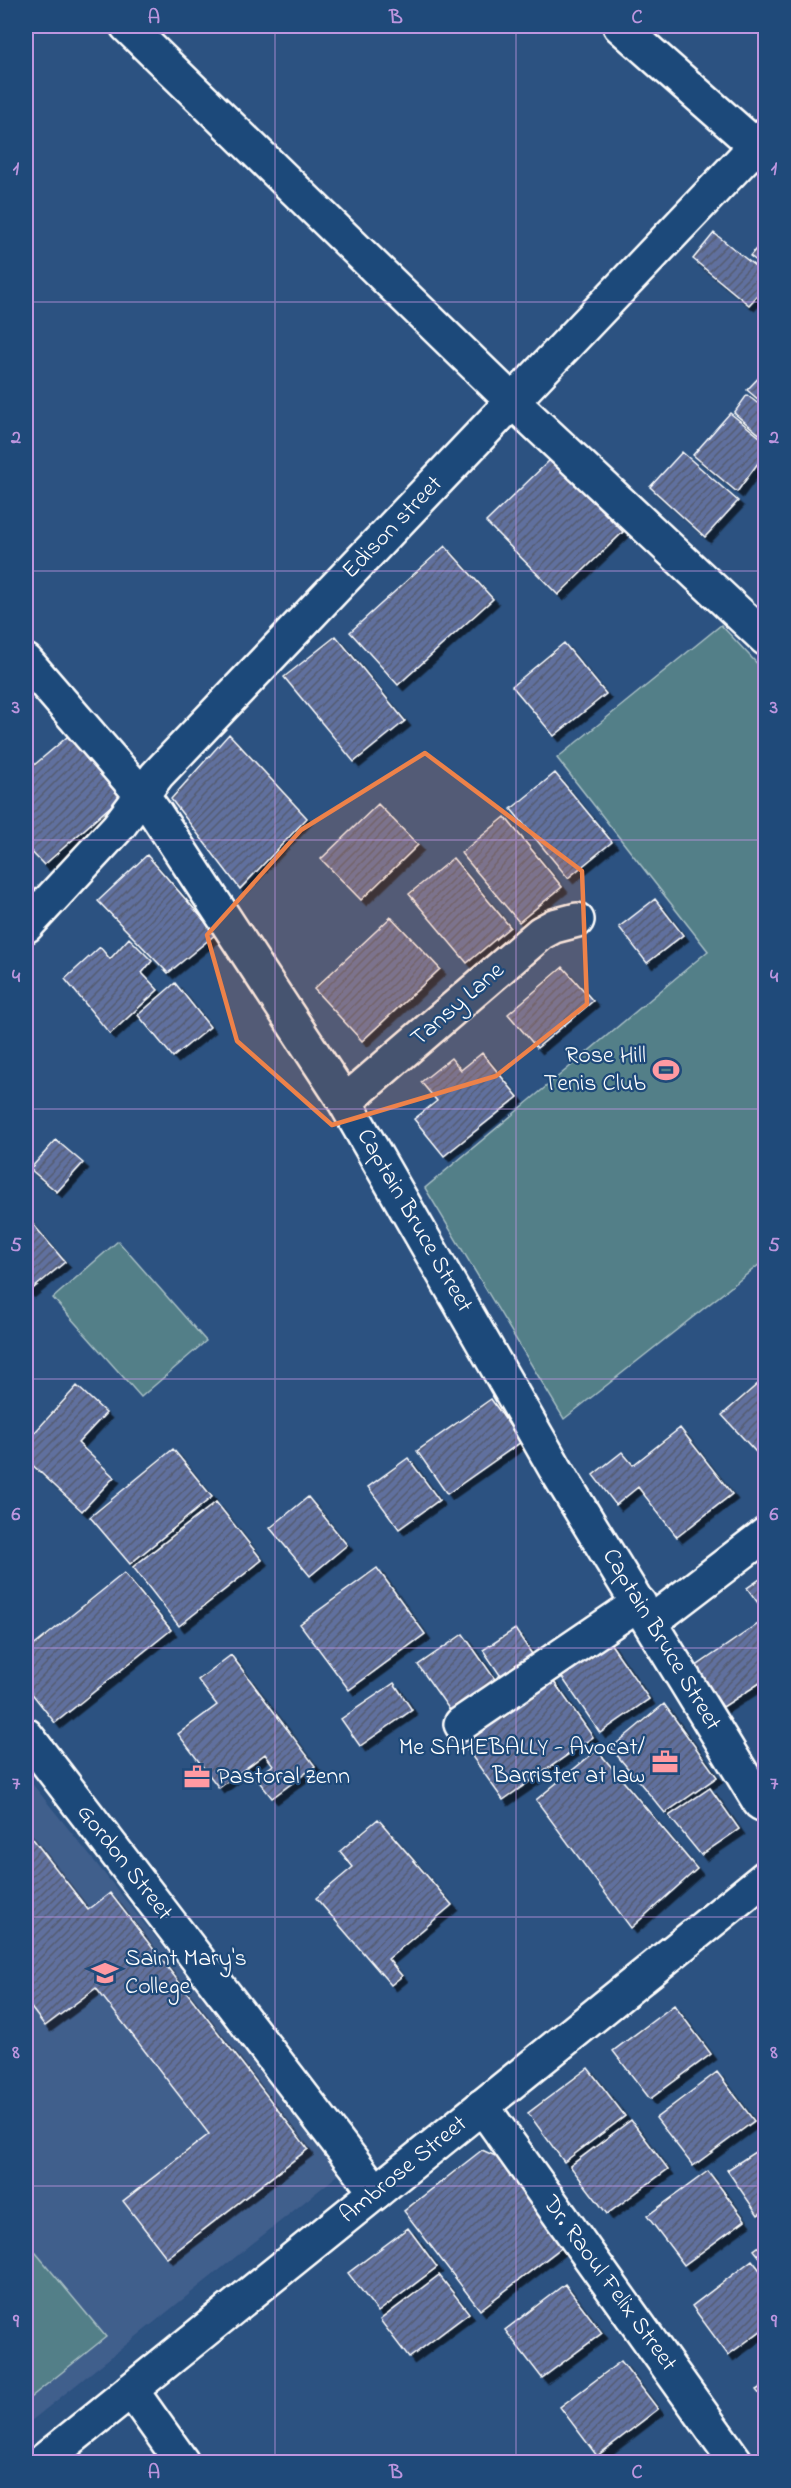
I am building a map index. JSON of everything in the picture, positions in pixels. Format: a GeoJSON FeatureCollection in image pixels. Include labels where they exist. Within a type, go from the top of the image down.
{"type":"FeatureCollection","features":[{"type":"Feature","properties":{"kind":"street"},"geometry":{"type":"LineString","coordinates":[[127,26],[513,402],[765,639]]}},
{"type":"Feature","properties":{"kind":"street"},"geometry":{"type":"LineString","coordinates":[[620,26],[762,145]]}},
{"type":"Feature","properties":{"kind":"street","name":"Edison street"},"geometry":{"type":"LineString","coordinates":[[26,926],[118,827],[157,775],[762,145]]}},
{"type":"Feature","properties":{"kind":"street","name":"Captain Bruce Street"},"geometry":{"type":"LineString","coordinates":[[26,661],[142,795],[345,1102],[555,1468],[760,1803],[765,1806]]}},
{"type":"Feature","properties":{"kind":"street","name":"Tansy Lane"},"geometry":{"type":"LineString","coordinates":[[345,1102],[541,933],[554,926],[577,920]]}},
{"type":"Feature","properties":{"kind":"street"},"geometry":{"type":"LineString","coordinates":[[461,1724],[645,1612],[765,1534]]}},
{"type":"Feature","properties":{"kind":"street","name":"Gordon Street"},"geometry":{"type":"LineString","coordinates":[[26,1735],[376,2192]]}},
{"type":"Feature","properties":{"kind":"street","name":"Ambrose Street"},"geometry":{"type":"LineString","coordinates":[[42,2463],[765,1877]]}},
{"type":"Feature","properties":{"kind":"street","name":"Dr. Raoul Felix Street"},"geometry":{"type":"LineString","coordinates":[[482,2106],[736,2463]]}},
{"type":"Feature","properties":{"kind":"street"},"geometry":{"type":"LineString","coordinates":[[131,2390],[182,2463]]}},
{"type":"Feature","properties":{"kind":"highlighted area"},"geometry":{"type":"Polygon","coordinates":[[[425,753],[582,871],[587,1004],[496,1076],[332,1125],[237,1041],[207,935],[301,830],[425,753]]]}},
{"type":"Feature","properties":{"kind":"shaded area","name":"Saint Mary's College"},"geometry":{"type":"Polygon","coordinates":[[[26,1776],[343,2171],[26,2425],[26,1776]]]}},
{"type":"Feature","properties":{"kind":"green space","name":"Rose Hill Tenis Club"},"geometry":{"type":"Polygon","coordinates":[[[721,625],[765,672],[765,1260],[564,1419],[425,1188],[708,951],[557,758],[721,625]]]}},
{"type":"Feature","properties":{"kind":"green space"},"geometry":{"type":"Polygon","coordinates":[[[118,1241],[206,1341],[141,1397],[53,1298],[118,1241]]]}},
{"type":"Feature","properties":{"kind":"green space"},"geometry":{"type":"Polygon","coordinates":[[[26,2241],[106,2337],[26,2401],[26,2241]]]}},
{"type":"Feature","properties":{"kind":"building"},"geometry":{"type":"Polygon","coordinates":[[[714,233],[766,275],[766,286],[749,305],[693,259],[714,233]]]}},
{"type":"Feature","properties":{"kind":"building"},"geometry":{"type":"Polygon","coordinates":[[[766,237],[766,268],[750,256],[766,237]]]}},
{"type":"Feature","properties":{"kind":"building"},"geometry":{"type":"Polygon","coordinates":[[[766,370],[766,406],[747,390],[766,370]]]}},
{"type":"Feature","properties":{"kind":"building"},"geometry":{"type":"Polygon","coordinates":[[[747,395],[766,410],[766,434],[763,437],[734,413],[747,395]]]}},
{"type":"Feature","properties":{"kind":"building"},"geometry":{"type":"Polygon","coordinates":[[[730,413],[766,442],[766,452],[737,492],[693,455],[730,413]]]}},
{"type":"Feature","properties":{"kind":"building"},"geometry":{"type":"Polygon","coordinates":[[[682,452],[738,501],[705,537],[650,487],[682,452]]]}},
{"type":"Feature","properties":{"kind":"building"},"geometry":{"type":"Polygon","coordinates":[[[551,459],[623,532],[558,595],[486,522],[551,459]]]}},
{"type":"Feature","properties":{"kind":"building"},"geometry":{"type":"Polygon","coordinates":[[[445,546],[493,599],[398,685],[350,632],[445,546]]]}},
{"type":"Feature","properties":{"kind":"building"},"geometry":{"type":"Polygon","coordinates":[[[336,636],[405,721],[354,762],[284,677],[336,636]]]}},
{"type":"Feature","properties":{"kind":"building"},"geometry":{"type":"Polygon","coordinates":[[[564,643],[606,694],[554,736],[512,686],[564,643]]]}},
{"type":"Feature","properties":{"kind":"building"},"geometry":{"type":"Polygon","coordinates":[[[73,732],[129,790],[44,865],[26,846],[26,772],[73,732]]]}},
{"type":"Feature","properties":{"kind":"building"},"geometry":{"type":"Polygon","coordinates":[[[229,734],[307,818],[240,889],[171,799],[229,734]]]}},
{"type":"Feature","properties":{"kind":"building"},"geometry":{"type":"Polygon","coordinates":[[[555,773],[612,842],[568,878],[511,809],[555,773]]]}},
{"type":"Feature","properties":{"kind":"building"},"geometry":{"type":"Polygon","coordinates":[[[378,804],[418,845],[361,900],[321,859],[378,804]]]}},
{"type":"Feature","properties":{"kind":"building"},"geometry":{"type":"Polygon","coordinates":[[[505,817],[562,887],[519,922],[461,853],[505,817]]]}},
{"type":"Feature","properties":{"kind":"building"},"geometry":{"type":"Polygon","coordinates":[[[147,855],[216,934],[168,973],[98,901],[147,855]]]}},
{"type":"Feature","properties":{"kind":"building"},"geometry":{"type":"Polygon","coordinates":[[[453,858],[510,927],[467,963],[409,894],[453,858]]]}},
{"type":"Feature","properties":{"kind":"building"},"geometry":{"type":"Polygon","coordinates":[[[655,899],[683,935],[647,963],[619,927],[655,899]]]}},
{"type":"Feature","properties":{"kind":"building"},"geometry":{"type":"Polygon","coordinates":[[[391,917],[440,969],[362,1041],[314,989],[391,917]]]}},
{"type":"Feature","properties":{"kind":"building"},"geometry":{"type":"Polygon","coordinates":[[[129,938],[152,961],[142,973],[158,990],[110,1034],[65,979],[100,947],[110,959],[129,938]]]}},
{"type":"Feature","properties":{"kind":"building"},"geometry":{"type":"Polygon","coordinates":[[[563,967],[593,1001],[537,1048],[508,1014],[563,967]]]}},
{"type":"Feature","properties":{"kind":"building"},"geometry":{"type":"Polygon","coordinates":[[[175,983],[210,1027],[173,1057],[138,1015],[175,983]]]}},
{"type":"Feature","properties":{"kind":"building"},"geometry":{"type":"Polygon","coordinates":[[[482,1053],[518,1097],[444,1156],[414,1119],[437,1101],[421,1082],[451,1058],[461,1070],[482,1053]]]}},
{"type":"Feature","properties":{"kind":"building"},"geometry":{"type":"Polygon","coordinates":[[[56,1140],[83,1163],[57,1192],[30,1169],[56,1140]]]}},
{"type":"Feature","properties":{"kind":"building"},"geometry":{"type":"Polygon","coordinates":[[[26,1216],[65,1262],[29,1292],[26,1288],[26,1216]]]}},
{"type":"Feature","properties":{"kind":"building"},"geometry":{"type":"Polygon","coordinates":[[[766,1377],[766,1463],[722,1415],[766,1377]]]}},
{"type":"Feature","properties":{"kind":"building"},"geometry":{"type":"Polygon","coordinates":[[[77,1386],[106,1413],[78,1443],[114,1477],[82,1511],[26,1459],[26,1442],[77,1386]]]}},
{"type":"Feature","properties":{"kind":"building"},"geometry":{"type":"Polygon","coordinates":[[[491,1399],[521,1442],[447,1494],[417,1451],[491,1399]]]}},
{"type":"Feature","properties":{"kind":"building"},"geometry":{"type":"Polygon","coordinates":[[[680,1428],[732,1494],[677,1537],[638,1487],[616,1505],[593,1475],[622,1452],[633,1465],[680,1428]]]}},
{"type":"Feature","properties":{"kind":"building"},"geometry":{"type":"Polygon","coordinates":[[[173,1449],[212,1497],[130,1564],[90,1517],[173,1449]]]}},
{"type":"Feature","properties":{"kind":"building"},"geometry":{"type":"Polygon","coordinates":[[[408,1458],[439,1500],[399,1529],[368,1487],[408,1458]]]}},
{"type":"Feature","properties":{"kind":"building"},"geometry":{"type":"Polygon","coordinates":[[[308,1497],[347,1545],[310,1576],[270,1528],[308,1497]]]}},
{"type":"Feature","properties":{"kind":"building"},"geometry":{"type":"Polygon","coordinates":[[[216,1502],[262,1560],[179,1626],[133,1567],[216,1502]]]}},
{"type":"Feature","properties":{"kind":"building"},"geometry":{"type":"Polygon","coordinates":[[[377,1568],[425,1634],[349,1690],[300,1624],[377,1568]]]}},
{"type":"Feature","properties":{"kind":"building"},"geometry":{"type":"Polygon","coordinates":[[[124,1573],[171,1630],[55,1723],[26,1686],[26,1652],[124,1573]]]}},
{"type":"Feature","properties":{"kind":"building"},"geometry":{"type":"Polygon","coordinates":[[[766,1575],[766,1614],[747,1588],[766,1575]]]}},
{"type":"Feature","properties":{"kind":"building"},"geometry":{"type":"Polygon","coordinates":[[[758,1624],[766,1635],[766,1679],[723,1707],[695,1667],[758,1624]]]}},
{"type":"Feature","properties":{"kind":"building"},"geometry":{"type":"Polygon","coordinates":[[[515,1629],[536,1660],[504,1681],[483,1650],[515,1629]]]}},
{"type":"Feature","properties":{"kind":"building"},"geometry":{"type":"Polygon","coordinates":[[[463,1634],[499,1685],[454,1716],[418,1665],[463,1634]]]}},
{"type":"Feature","properties":{"kind":"building"},"geometry":{"type":"Polygon","coordinates":[[[606,1637],[649,1699],[600,1733],[557,1670],[606,1637]]]}},
{"type":"Feature","properties":{"kind":"building"},"geometry":{"type":"Polygon","coordinates":[[[231,1655],[315,1766],[272,1798],[256,1778],[273,1765],[265,1754],[219,1788],[178,1734],[217,1705],[198,1680],[231,1655]]]}},
{"type":"Feature","properties":{"kind":"building"},"geometry":{"type":"Polygon","coordinates":[[[549,1675],[593,1737],[503,1800],[459,1738],[549,1675]]]}},
{"type":"Feature","properties":{"kind":"building"},"geometry":{"type":"Polygon","coordinates":[[[394,1683],[412,1710],[360,1746],[341,1719],[394,1683]]]}},
{"type":"Feature","properties":{"kind":"building","name":"Me SAHEBALLY - Avocat/ Barrister at law"},"geometry":{"type":"Polygon","coordinates":[[[664,1704],[717,1777],[665,1813],[611,1748],[664,1704]]]}},
{"type":"Feature","properties":{"kind":"building"},"geometry":{"type":"Polygon","coordinates":[[[597,1750],[697,1869],[631,1928],[536,1800],[597,1750]]]}},
{"type":"Feature","properties":{"kind":"building"},"geometry":{"type":"Polygon","coordinates":[[[710,1788],[739,1829],[701,1855],[669,1816],[710,1788]]]}},
{"type":"Feature","properties":{"kind":"building"},"geometry":{"type":"Polygon","coordinates":[[[378,1819],[452,1905],[388,1959],[402,1976],[391,1985],[316,1898],[353,1867],[340,1851],[378,1819]]]}},
{"type":"Feature","properties":{"kind":"building"},"geometry":{"type":"Polygon","coordinates":[[[26,1830],[88,1910],[110,1893],[308,2149],[167,2258],[123,2201],[209,2134],[96,1988],[45,2026],[26,2001],[26,1830]]]}},
{"type":"Feature","properties":{"kind":"building"},"geometry":{"type":"Polygon","coordinates":[[[674,2005],[711,2054],[650,2099],[613,2051],[674,2005]]]}},
{"type":"Feature","properties":{"kind":"building"},"geometry":{"type":"Polygon","coordinates":[[[588,2068],[625,2116],[564,2162],[528,2113],[588,2068]]]}},
{"type":"Feature","properties":{"kind":"building"},"geometry":{"type":"Polygon","coordinates":[[[717,2072],[754,2121],[693,2166],[656,2118],[717,2072]]]}},
{"type":"Feature","properties":{"kind":"building"},"geometry":{"type":"Polygon","coordinates":[[[631,2120],[668,2169],[607,2214],[570,2166],[631,2120]]]}},
{"type":"Feature","properties":{"kind":"building"},"geometry":{"type":"Polygon","coordinates":[[[761,2148],[766,2155],[766,2210],[758,2215],[727,2170],[761,2148]]]}},
{"type":"Feature","properties":{"kind":"building"},"geometry":{"type":"Polygon","coordinates":[[[482,2150],[500,2158],[566,2244],[480,2310],[404,2211],[482,2150]]]}},
{"type":"Feature","properties":{"kind":"building"},"geometry":{"type":"Polygon","coordinates":[[[708,2171],[745,2220],[684,2265],[647,2216],[708,2171]]]}},
{"type":"Feature","properties":{"kind":"building"},"geometry":{"type":"Polygon","coordinates":[[[408,2228],[437,2267],[378,2312],[348,2273],[408,2228]]]}},
{"type":"Feature","properties":{"kind":"building"},"geometry":{"type":"Polygon","coordinates":[[[766,2241],[766,2265],[754,2250],[766,2241]]]}},
{"type":"Feature","properties":{"kind":"building"},"geometry":{"type":"Polygon","coordinates":[[[752,2260],[766,2278],[766,2327],[728,2355],[692,2306],[752,2260]]]}},
{"type":"Feature","properties":{"kind":"building"},"geometry":{"type":"Polygon","coordinates":[[[439,2275],[469,2313],[409,2358],[380,2320],[439,2275]]]}},
{"type":"Feature","properties":{"kind":"building"},"geometry":{"type":"Polygon","coordinates":[[[565,2284],[602,2333],[542,2378],[505,2330],[565,2284]]]}},
{"type":"Feature","properties":{"kind":"building"},"geometry":{"type":"Polygon","coordinates":[[[621,2361],[658,2409],[597,2456],[560,2407],[621,2361]]]}},
{"type":"Feature","properties":{"kind":"building"},"geometry":{"type":"Polygon","coordinates":[[[766,2384],[766,2402],[756,2390],[766,2384]]]}},
{"type":"Feature","properties":{"kind":"place","name":"Rose Hill Tenis Club"},"geometry":{"type":"Point","coordinates":[666,1070]}},
{"type":"Feature","properties":{"kind":"place","name":"Me SAHEBALLY - Avocat/ Barrister at law"},"geometry":{"type":"Point","coordinates":[665,1762]}},
{"type":"Feature","properties":{"kind":"place","name":"Pastoral zenn"},"geometry":{"type":"Point","coordinates":[197,1777]}},
{"type":"Feature","properties":{"kind":"place","name":"Saint Mary's College"},"geometry":{"type":"Point","coordinates":[105,1973]}}]}
